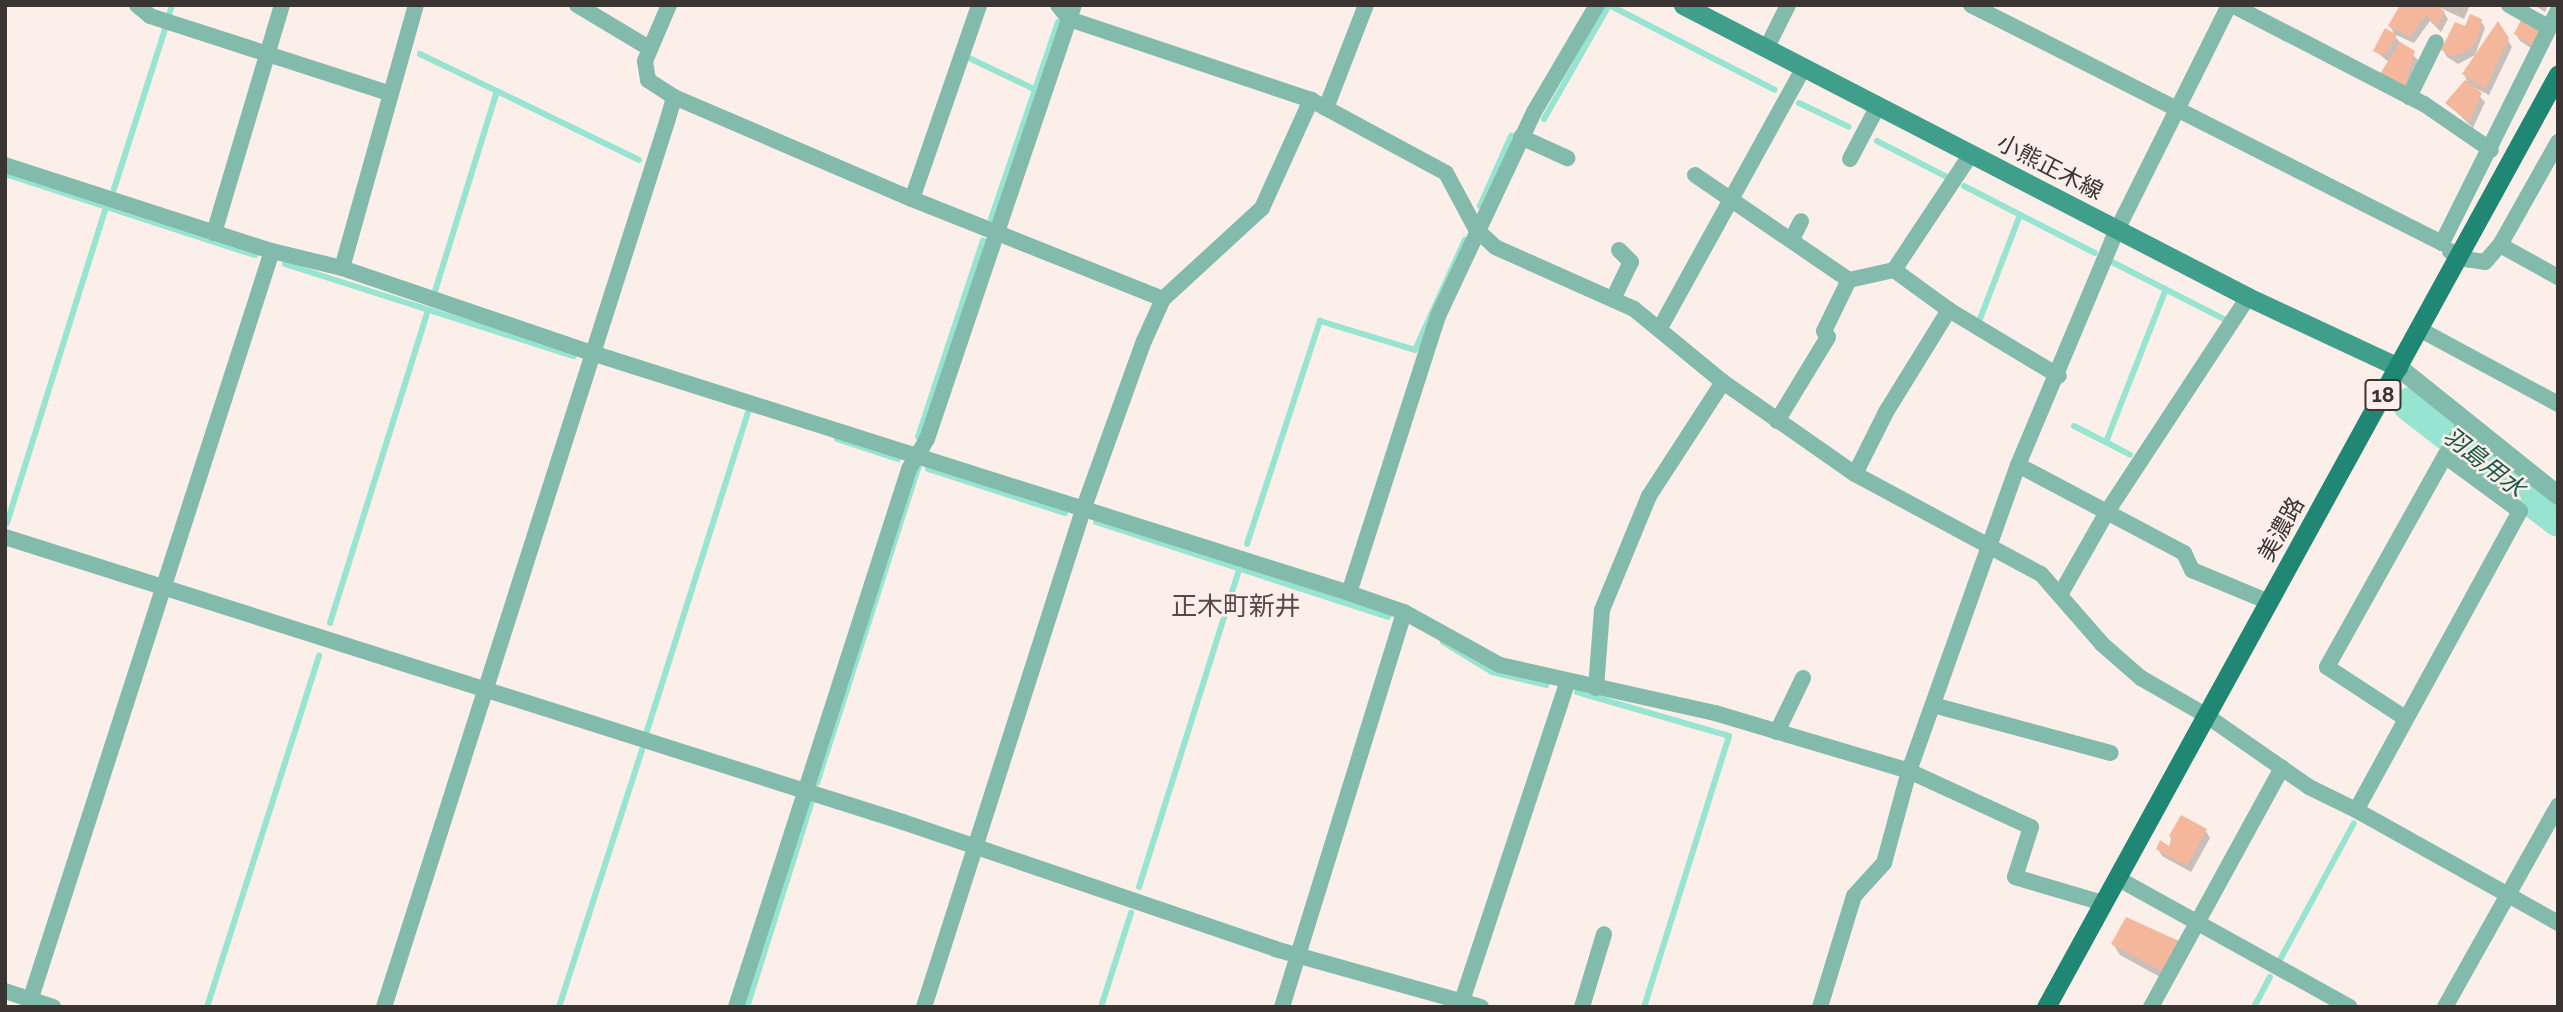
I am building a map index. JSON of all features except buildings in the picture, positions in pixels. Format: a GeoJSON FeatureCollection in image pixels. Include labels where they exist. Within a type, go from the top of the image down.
{"type":"FeatureCollection","features":[{"type":"Feature","properties":{"kind":"main road","name":"小熊正木線"},"geometry":{"type":"LineString","coordinates":[[1683,5],[2248,297],[2398,367]]}},
{"type":"Feature","properties":{"kind":"main road","name":"美濃路"},"geometry":{"type":"LineString","coordinates":[[2046,1007],[2558,74]]}},
{"type":"Feature","properties":{"kind":"street"},"geometry":{"type":"LineString","coordinates":[[137,5],[150,16],[391,94]]}},
{"type":"Feature","properties":{"kind":"street"},"geometry":{"type":"LineString","coordinates":[[214,233],[282,5]]}},
{"type":"Feature","properties":{"kind":"street"},"geometry":{"type":"LineString","coordinates":[[342,268],[416,5]]}},
{"type":"Feature","properties":{"kind":"street"},"geometry":{"type":"LineString","coordinates":[[577,5],[649,48]]}},
{"type":"Feature","properties":{"kind":"street"},"geometry":{"type":"LineString","coordinates":[[669,5],[645,61],[648,80],[674,97],[996,234],[1163,299]]}},
{"type":"Feature","properties":{"kind":"street"},"geometry":{"type":"LineString","coordinates":[[912,199],[979,5]]}},
{"type":"Feature","properties":{"kind":"street"},"geometry":{"type":"LineString","coordinates":[[1058,5],[1311,100],[1446,173],[1476,229],[1495,247],[1614,299],[1660,328],[1723,382],[1855,474],[2030,567],[2061,593],[2102,644],[2141,678],[2207,716],[2282,768],[2558,923]]}},
{"type":"Feature","properties":{"kind":"street"},"geometry":{"type":"LineString","coordinates":[[1326,108],[1366,5]]}},
{"type":"Feature","properties":{"kind":"street"},"geometry":{"type":"LineString","coordinates":[[1349,593],[1438,316],[1476,229],[1521,137],[1597,5]]}},
{"type":"Feature","properties":{"kind":"street"},"geometry":{"type":"LineString","coordinates":[[1766,49],[1788,5]]}},
{"type":"Feature","properties":{"kind":"street"},"geometry":{"type":"LineString","coordinates":[[1971,5],[2442,243],[2457,258],[2485,262],[2500,245],[2557,145]]}},
{"type":"Feature","properties":{"kind":"street"},"geometry":{"type":"LineString","coordinates":[[1820,1007],[1854,895],[1884,863],[1909,771],[2018,465],[2059,376],[2117,230],[2231,5],[2409,97],[2491,150]]}},
{"type":"Feature","properties":{"kind":"street"},"geometry":{"type":"LineString","coordinates":[[2509,5],[2549,26]]}},
{"type":"Feature","properties":{"kind":"street"},"geometry":{"type":"LineString","coordinates":[[2442,243],[2491,150],[2558,10]]}},
{"type":"Feature","properties":{"kind":"street"},"geometry":{"type":"LineString","coordinates":[[737,1007],[909,469],[927,439],[1071,12]]}},
{"type":"Feature","properties":{"kind":"street"},"geometry":{"type":"LineString","coordinates":[[2409,97],[2436,42]]}},
{"type":"Feature","properties":{"kind":"street"},"geometry":{"type":"LineString","coordinates":[[1660,328],[1803,69]]}},
{"type":"Feature","properties":{"kind":"street"},"geometry":{"type":"LineString","coordinates":[[384,1007],[674,97]]}},
{"type":"Feature","properties":{"kind":"street"},"geometry":{"type":"LineString","coordinates":[[924,1007],[973,845],[1083,510],[1126,386],[1163,299],[1262,208],[1311,100]]}},
{"type":"Feature","properties":{"kind":"street"},"geometry":{"type":"LineString","coordinates":[[1850,159],[1878,106]]}},
{"type":"Feature","properties":{"kind":"street"},"geometry":{"type":"LineString","coordinates":[[1521,137],[1567,158]]}},
{"type":"Feature","properties":{"kind":"street"},"geometry":{"type":"LineString","coordinates":[[1695,175],[1849,280],[1894,270],[1971,154]]}},
{"type":"Feature","properties":{"kind":"street"},"geometry":{"type":"LineString","coordinates":[[5,165],[272,251],[342,268],[592,353],[1349,593],[1404,612],[1500,665],[1777,732],[1909,771],[2031,827],[2015,877],[2103,903]]}},
{"type":"Feature","properties":{"kind":"street"},"geometry":{"type":"LineString","coordinates":[[1792,239],[1801,221]]}},
{"type":"Feature","properties":{"kind":"street"},"geometry":{"type":"LineString","coordinates":[[2500,245],[2558,277]]}},
{"type":"Feature","properties":{"kind":"street"},"geometry":{"type":"LineString","coordinates":[[1614,299],[1631,262],[1619,250]]}},
{"type":"Feature","properties":{"kind":"street"},"geometry":{"type":"LineString","coordinates":[[29,1003],[272,251]]}},
{"type":"Feature","properties":{"kind":"street"},"geometry":{"type":"LineString","coordinates":[[1894,270],[1949,310],[2059,376]]}},
{"type":"Feature","properties":{"kind":"street"},"geometry":{"type":"LineString","coordinates":[[1777,421],[1828,337],[1824,331],[1849,280]]}},
{"type":"Feature","properties":{"kind":"street"},"geometry":{"type":"LineString","coordinates":[[2061,593],[2107,512],[2248,297]]}},
{"type":"Feature","properties":{"kind":"street"},"geometry":{"type":"LineString","coordinates":[[1855,474],[1886,412],[1949,310]]}},
{"type":"Feature","properties":{"kind":"street"},"geometry":{"type":"LineString","coordinates":[[2419,328],[2558,404]]}},
{"type":"Feature","properties":{"kind":"street"},"geometry":{"type":"LineString","coordinates":[[2398,367],[2558,495]]}},
{"type":"Feature","properties":{"kind":"street"},"geometry":{"type":"LineString","coordinates":[[1596,688],[1602,610],[1643,509],[1723,382]]}},
{"type":"Feature","properties":{"kind":"street"},"geometry":{"type":"LineString","coordinates":[[2405,718],[2327,667],[2447,451],[2466,422]]}},
{"type":"Feature","properties":{"kind":"street"},"geometry":{"type":"LineString","coordinates":[[2356,810],[2520,511],[2447,451]]}},
{"type":"Feature","properties":{"kind":"street"},"geometry":{"type":"LineString","coordinates":[[2018,465],[2184,553],[2192,570],[2269,602]]}},
{"type":"Feature","properties":{"kind":"street"},"geometry":{"type":"LineString","coordinates":[[5,537],[164,585],[973,845],[1299,956],[1461,1004],[1481,1007]]}},
{"type":"Feature","properties":{"kind":"street"},"geometry":{"type":"LineString","coordinates":[[1282,1007],[1404,612]]}},
{"type":"Feature","properties":{"kind":"street"},"geometry":{"type":"LineString","coordinates":[[1777,732],[1803,678]]}},
{"type":"Feature","properties":{"kind":"street"},"geometry":{"type":"LineString","coordinates":[[1461,1004],[1568,681]]}},
{"type":"Feature","properties":{"kind":"street"},"geometry":{"type":"LineString","coordinates":[[1933,705],[2111,753]]}},
{"type":"Feature","properties":{"kind":"street"},"geometry":{"type":"LineString","coordinates":[[2151,1007],[2282,768]]}},
{"type":"Feature","properties":{"kind":"street"},"geometry":{"type":"LineString","coordinates":[[2445,1007],[2558,806]]}},
{"type":"Feature","properties":{"kind":"street"},"geometry":{"type":"LineString","coordinates":[[2116,878],[2198,923],[2328,1002],[2350,1007]]}},
{"type":"Feature","properties":{"kind":"street"},"geometry":{"type":"LineString","coordinates":[[1582,1007],[1604,933]]}},
{"type":"Feature","properties":{"kind":"street"},"geometry":{"type":"LineString","coordinates":[[5,991],[29,1003],[53,1007]]}},
{"type":"Feature","properties":{"kind":"waterway"},"geometry":{"type":"LineString","coordinates":[[169,15],[172,5]]}},
{"type":"Feature","properties":{"kind":"waterway"},"geometry":{"type":"LineString","coordinates":[[1544,119],[1609,5],[1775,90]]}},
{"type":"Feature","properties":{"kind":"waterway"},"geometry":{"type":"LineString","coordinates":[[991,219],[1058,22]]}},
{"type":"Feature","properties":{"kind":"waterway"},"geometry":{"type":"LineString","coordinates":[[114,189],[166,26]]}},
{"type":"Feature","properties":{"kind":"waterway"},"geometry":{"type":"LineString","coordinates":[[420,54],[497,91],[434,294]]}},
{"type":"Feature","properties":{"kind":"waterway"},"geometry":{"type":"LineString","coordinates":[[969,58],[1034,89]]}},
{"type":"Feature","properties":{"kind":"waterway"},"geometry":{"type":"LineString","coordinates":[[497,91],[639,160]]}},
{"type":"Feature","properties":{"kind":"waterway"},"geometry":{"type":"LineString","coordinates":[[1799,103],[1849,127]]}},
{"type":"Feature","properties":{"kind":"waterway"},"geometry":{"type":"LineString","coordinates":[[1480,206],[1511,136]]}},
{"type":"Feature","properties":{"kind":"waterway"},"geometry":{"type":"LineString","coordinates":[[1877,141],[1947,177]]}},
{"type":"Feature","properties":{"kind":"waterway"},"geometry":{"type":"LineString","coordinates":[[5,174],[255,255]]}},
{"type":"Feature","properties":{"kind":"waterway"},"geometry":{"type":"LineString","coordinates":[[1964,186],[2095,253]]}},
{"type":"Feature","properties":{"kind":"waterway"},"geometry":{"type":"LineString","coordinates":[[7,523],[106,208]]}},
{"type":"Feature","properties":{"kind":"waterway"},"geometry":{"type":"LineString","coordinates":[[1980,319],[2020,215]]}},
{"type":"Feature","properties":{"kind":"waterway"},"geometry":{"type":"LineString","coordinates":[[918,437],[983,240]]}},
{"type":"Feature","properties":{"kind":"waterway"},"geometry":{"type":"LineString","coordinates":[[1247,544],[1320,321],[1415,350],[1465,240]]}},
{"type":"Feature","properties":{"kind":"waterway"},"geometry":{"type":"LineString","coordinates":[[2114,263],[2224,319]]}},
{"type":"Feature","properties":{"kind":"waterway"},"geometry":{"type":"LineString","coordinates":[[285,264],[574,356]]}},
{"type":"Feature","properties":{"kind":"waterway"},"geometry":{"type":"LineString","coordinates":[[2074,426],[2106,442],[2166,289]]}},
{"type":"Feature","properties":{"kind":"waterway"},"geometry":{"type":"LineString","coordinates":[[330,623],[428,310]]}},
{"type":"Feature","properties":{"kind":"waterway","name":"羽島用水"},"geometry":{"type":"LineString","coordinates":[[2410,404],[2558,519]]}},
{"type":"Feature","properties":{"kind":"waterway"},"geometry":{"type":"LineString","coordinates":[[646,734],[749,410]]}},
{"type":"Feature","properties":{"kind":"waterway"},"geometry":{"type":"LineString","coordinates":[[837,439],[898,459]]}},
{"type":"Feature","properties":{"kind":"waterway"},"geometry":{"type":"LineString","coordinates":[[2106,442],[2130,455]]}},
{"type":"Feature","properties":{"kind":"waterway"},"geometry":{"type":"LineString","coordinates":[[817,783],[919,466]]}},
{"type":"Feature","properties":{"kind":"waterway"},"geometry":{"type":"LineString","coordinates":[[928,469],[1065,513]]}},
{"type":"Feature","properties":{"kind":"waterway"},"geometry":{"type":"LineString","coordinates":[[2525,513],[2532,499]]}},
{"type":"Feature","properties":{"kind":"waterway"},"geometry":{"type":"LineString","coordinates":[[2527,509],[2558,532]]}},
{"type":"Feature","properties":{"kind":"waterway"},"geometry":{"type":"LineString","coordinates":[[1096,522],[1388,617]]}},
{"type":"Feature","properties":{"kind":"waterway"},"geometry":{"type":"LineString","coordinates":[[1139,887],[1239,569]]}},
{"type":"Feature","properties":{"kind":"waterway"},"geometry":{"type":"LineString","coordinates":[[1443,642],[1492,672],[1546,685]]}},
{"type":"Feature","properties":{"kind":"waterway"},"geometry":{"type":"LineString","coordinates":[[207,1007],[319,655]]}},
{"type":"Feature","properties":{"kind":"waterway"},"geometry":{"type":"LineString","coordinates":[[1577,692],[1729,736],[1644,1007]]}},
{"type":"Feature","properties":{"kind":"waterway"},"geometry":{"type":"LineString","coordinates":[[559,1007],[642,750]]}},
{"type":"Feature","properties":{"kind":"waterway"},"geometry":{"type":"LineString","coordinates":[[747,1007],[811,804]]}},
{"type":"Feature","properties":{"kind":"waterway"},"geometry":{"type":"LineString","coordinates":[[2281,958],[2354,823]]}},
{"type":"Feature","properties":{"kind":"waterway"},"geometry":{"type":"LineString","coordinates":[[1101,1007],[1131,913]]}},
{"type":"Feature","properties":{"kind":"waterway"},"geometry":{"type":"LineString","coordinates":[[2254,1007],[2270,977]]}},
{"type":"Feature","properties":{"kind":"district","name":"正木町新井"},"geometry":{"type":"Point","coordinates":[1236,607]}}]}
